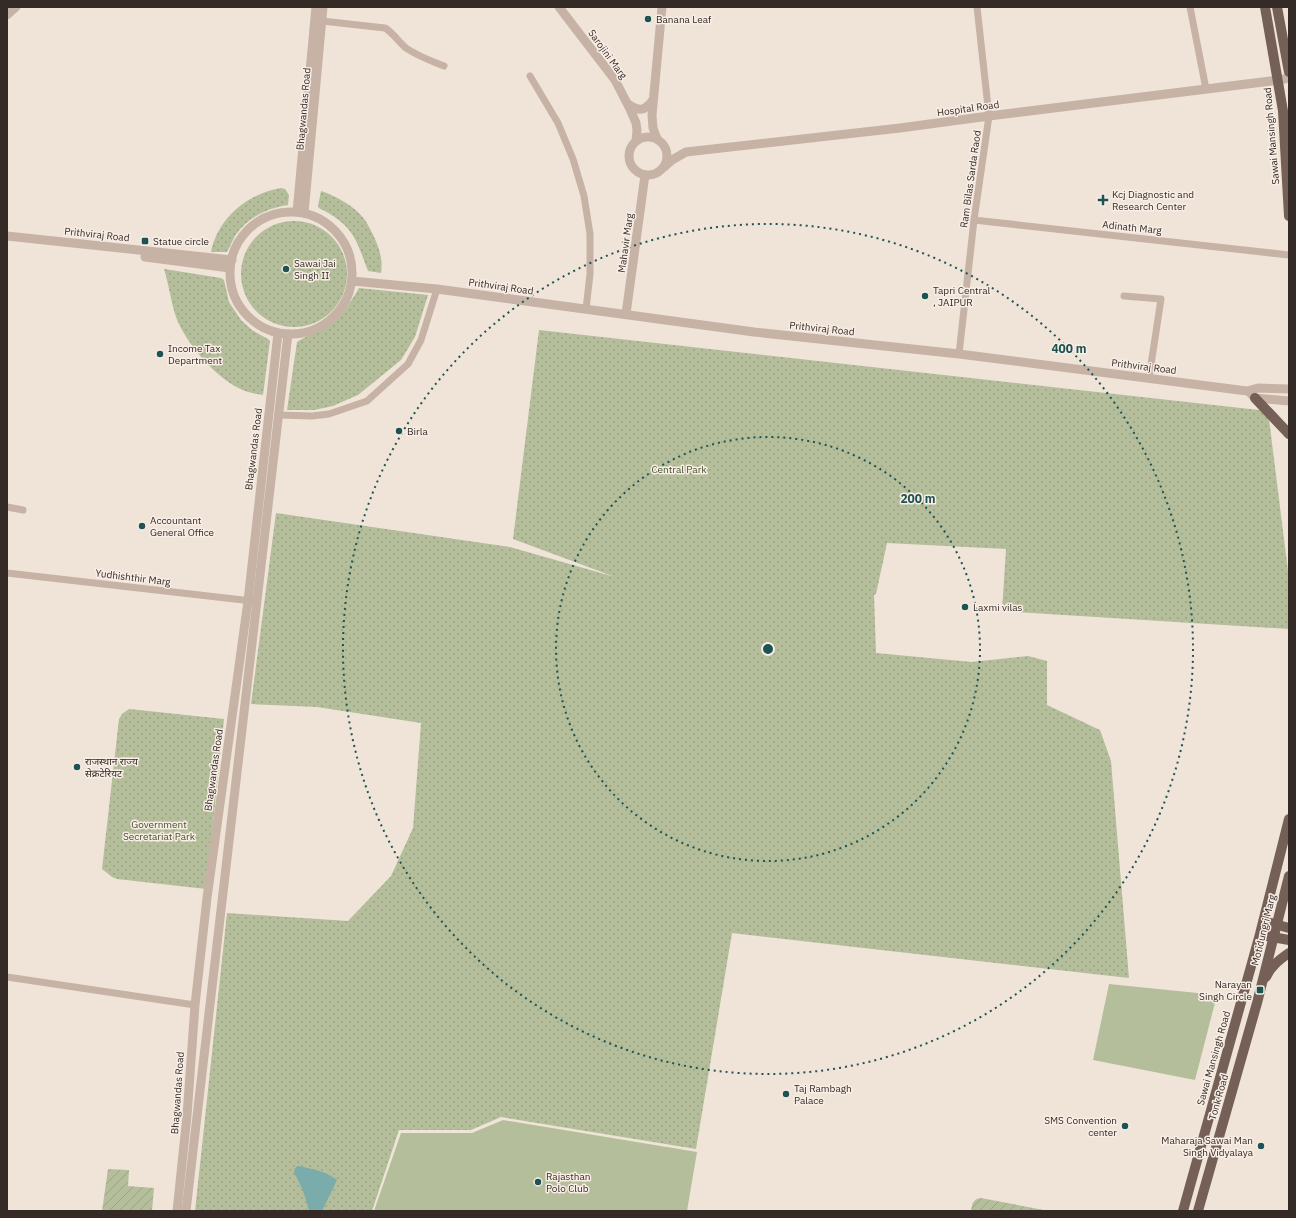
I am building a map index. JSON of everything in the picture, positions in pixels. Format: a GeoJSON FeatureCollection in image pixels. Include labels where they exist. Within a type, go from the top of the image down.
{"type":"FeatureCollection","features":[{"type":"Feature","properties":{"kind":"main road","name":"Sawai Mansingh Road"},"geometry":{"type":"LineString","coordinates":[[1265,7],[1279,80],[1283,111],[1289,216]]}},
{"type":"Feature","properties":{"kind":"main road"},"geometry":{"type":"LineString","coordinates":[[1277,7],[1289,72]]}},
{"type":"Feature","properties":{"kind":"main road"},"geometry":{"type":"LineString","coordinates":[[1251,394],[1289,434]]}},
{"type":"Feature","properties":{"kind":"main road","name":"Sawai Mansingh Road"},"geometry":{"type":"LineString","coordinates":[[1183,1211],[1260,934],[1289,819]]}},
{"type":"Feature","properties":{"kind":"main road"},"geometry":{"type":"LineString","coordinates":[[1288,879],[1289,901]]}},
{"type":"Feature","properties":{"kind":"main road","name":"Motidungri Marg"},"geometry":{"type":"LineString","coordinates":[[1260,990],[1288,879]]}},
{"type":"Feature","properties":{"kind":"main road"},"geometry":{"type":"LineString","coordinates":[[1263,920],[1289,928]]}},
{"type":"Feature","properties":{"kind":"main road"},"geometry":{"type":"LineString","coordinates":[[1260,934],[1289,940]]}},
{"type":"Feature","properties":{"kind":"main road"},"geometry":{"type":"LineString","coordinates":[[1260,990],[1269,971],[1277,962],[1289,953]]}},
{"type":"Feature","properties":{"kind":"main road","name":"Tonk Road"},"geometry":{"type":"LineString","coordinates":[[1198,1211],[1260,990]]}},
{"type":"Feature","properties":{"kind":"street"},"geometry":{"type":"LineString","coordinates":[[7,15],[16,7]]}},
{"type":"Feature","properties":{"kind":"street","name":"Bhagwandas Road"},"geometry":{"type":"LineString","coordinates":[[300,213],[316,7]]}},
{"type":"Feature","properties":{"kind":"street","name":"Bhagwandas Road"},"geometry":{"type":"LineString","coordinates":[[300,213],[324,7]]}},
{"type":"Feature","properties":{"kind":"street","name":"Sarojini Marg"},"geometry":{"type":"LineString","coordinates":[[559,7],[615,80],[636,123],[636,141]]}},
{"type":"Feature","properties":{"kind":"street"},"geometry":{"type":"LineString","coordinates":[[657,139],[653,128],[652,115],[662,7]]}},
{"type":"Feature","properties":{"kind":"street","name":"Ram Bilas Sarda Raod"},"geometry":{"type":"LineString","coordinates":[[958,354],[974,220],[989,116],[977,7]]}},
{"type":"Feature","properties":{"kind":"street"},"geometry":{"type":"LineString","coordinates":[[1190,7],[1206,89]]}},
{"type":"Feature","properties":{"kind":"street"},"geometry":{"type":"LineString","coordinates":[[322,21],[385,28],[396,40],[417,55],[444,66]]}},
{"type":"Feature","properties":{"kind":"street"},"geometry":{"type":"LineString","coordinates":[[530,76],[558,123],[573,159],[584,196],[590,234],[590,274],[586,309]]}},
{"type":"Feature","properties":{"kind":"street","name":"Hospital Road"},"geometry":{"type":"LineString","coordinates":[[664,167],[672,160],[686,152],[900,128],[1289,78]]}},
{"type":"Feature","properties":{"kind":"street"},"geometry":{"type":"LineString","coordinates":[[627,104],[635,109],[641,110],[648,107],[653,100]]}},
{"type":"Feature","properties":{"kind":"street"},"geometry":{"type":"LineString","coordinates":[[646,137],[657,139],[666,149],[668,155],[667,161],[664,167],[656,174],[645,176],[639,174],[630,164],[629,152],[636,141],[646,137]]}},
{"type":"Feature","properties":{"kind":"street"},"geometry":{"type":"LineString","coordinates":[[666,149],[686,152]]}},
{"type":"Feature","properties":{"kind":"street","name":"Mahavir Marg"},"geometry":{"type":"LineString","coordinates":[[626,314],[645,176]]}},
{"type":"Feature","properties":{"kind":"street"},"geometry":{"type":"LineString","coordinates":[[300,213],[316,217],[328,224],[345,243],[350,255],[352,281],[346,300],[334,317],[317,328],[298,334],[283,333],[267,329],[256,323],[246,314],[234,293],[231,281],[231,264],[239,242],[251,228],[261,220],[272,215],[300,213]]}},
{"type":"Feature","properties":{"kind":"street","name":"Adinath Marg"},"geometry":{"type":"LineString","coordinates":[[974,220],[1289,255]]}},
{"type":"Feature","properties":{"kind":"street","name":"Prithviraj Road"},"geometry":{"type":"LineString","coordinates":[[7,236],[231,264]]}},
{"type":"Feature","properties":{"kind":"street","name":"Prithviraj Road"},"geometry":{"type":"LineString","coordinates":[[7,241],[141,256],[231,264]]}},
{"type":"Feature","properties":{"kind":"street","name":"Prithviraj Road"},"geometry":{"type":"LineString","coordinates":[[352,281],[437,289],[754,332],[958,354],[1149,378],[1251,394],[1258,388],[1289,389]]}},
{"type":"Feature","properties":{"kind":"street"},"geometry":{"type":"LineString","coordinates":[[278,415],[312,416],[329,414],[367,400],[408,364],[421,340],[437,289]]}},
{"type":"Feature","properties":{"kind":"street"},"geometry":{"type":"LineString","coordinates":[[1124,296],[1161,299],[1149,378]]}},
{"type":"Feature","properties":{"kind":"street","name":"Bhagwandas Road"},"geometry":{"type":"LineString","coordinates":[[177,1211],[187,1116],[195,1005],[207,898],[252,601],[278,415],[283,333]]}},
{"type":"Feature","properties":{"kind":"street","name":"Bhagwandas Road"},"geometry":{"type":"LineString","coordinates":[[186,1211],[226,872],[252,601],[263,461],[283,333]]}},
{"type":"Feature","properties":{"kind":"street"},"geometry":{"type":"LineString","coordinates":[[1251,394],[1289,401]]}},
{"type":"Feature","properties":{"kind":"street"},"geometry":{"type":"LineString","coordinates":[[7,507],[24,510]]}},
{"type":"Feature","properties":{"kind":"street","name":"Yudhishthir Marg"},"geometry":{"type":"LineString","coordinates":[[7,573],[252,601]]}},
{"type":"Feature","properties":{"kind":"street"},"geometry":{"type":"LineString","coordinates":[[7,977],[195,1005]]}},
{"type":"Feature","properties":{"kind":"green space"},"geometry":{"type":"Polygon","coordinates":[[[281,188],[285,189],[289,195],[288,205],[265,211],[245,224],[235,236],[227,252],[211,252],[220,228],[227,218],[246,202],[269,191],[281,188]]]}},
{"type":"Feature","properties":{"kind":"green space"},"geometry":{"type":"Polygon","coordinates":[[[321,191],[345,202],[356,210],[365,220],[380,251],[382,264],[381,273],[368,271],[357,242],[349,230],[339,220],[319,208],[318,206],[321,191]]]}},
{"type":"Feature","properties":{"kind":"green space"},"geometry":{"type":"Polygon","coordinates":[[[294,221],[314,225],[332,236],[343,254],[347,274],[343,294],[332,312],[314,323],[294,327],[274,323],[256,312],[245,294],[241,274],[245,254],[256,236],[274,225],[294,221]]]}},
{"type":"Feature","properties":{"kind":"green space"},"geometry":{"type":"Polygon","coordinates":[[[164,269],[221,278],[224,280],[229,302],[241,320],[252,330],[270,341],[263,395],[247,392],[224,379],[195,350],[187,339],[176,317],[164,269]]]}},
{"type":"Feature","properties":{"kind":"green space"},"geometry":{"type":"Polygon","coordinates":[[[359,288],[428,295],[415,337],[401,360],[358,395],[333,406],[314,410],[287,410],[297,342],[335,321],[346,308],[359,288]]]}},
{"type":"Feature","properties":{"kind":"green space","name":"Central Park"},"geometry":{"type":"Polygon","coordinates":[[[539,330],[1268,411],[1289,579],[1289,629],[1002,611],[1006,549],[887,543],[876,594],[874,595],[876,653],[972,662],[1028,656],[1047,661],[1047,705],[1100,730],[1111,761],[1129,978],[732,933],[696,1149],[501,1117],[471,1130],[399,1130],[372,1211],[195,1211],[227,913],[348,921],[391,876],[413,828],[421,723],[317,707],[251,704],[276,513],[510,547],[615,577],[513,539],[539,330]]]}},
{"type":"Feature","properties":{"kind":"green space","name":"Government Secretariat Park"},"geometry":{"type":"Polygon","coordinates":[[[129,709],[224,719],[206,889],[117,879],[102,869],[119,719],[122,714],[129,709]]]}},
{"type":"Feature","properties":{"kind":"green space"},"geometry":{"type":"Polygon","coordinates":[[[1109,984],[1217,995],[1195,1080],[1093,1060],[1109,984]]]}},
{"type":"Feature","properties":{"kind":"green space","name":"Rajasthan Polo Club"},"geometry":{"type":"Polygon","coordinates":[[[503,1120],[697,1152],[687,1211],[374,1211],[401,1133],[472,1133],[503,1120]]]}},
{"type":"Feature","properties":{"kind":"green space"},"geometry":{"type":"Polygon","coordinates":[[[108,1169],[129,1170],[128,1186],[154,1188],[152,1211],[102,1211],[108,1169]]]}},
{"type":"Feature","properties":{"kind":"green space"},"geometry":{"type":"Polygon","coordinates":[[[981,1198],[1049,1211],[971,1211],[973,1202],[976,1199],[981,1198]]]}},
{"type":"Feature","properties":{"kind":"water"},"geometry":{"type":"Polygon","coordinates":[[[298,1166],[324,1172],[337,1180],[322,1211],[309,1211],[303,1191],[294,1173],[295,1168],[298,1166]]]}},
{"type":"Feature","properties":{"kind":"place","name":"Banana Leaf"},"geometry":{"type":"Point","coordinates":[648,19]}},
{"type":"Feature","properties":{"kind":"place","name":"Kcj Diagnostic and Research Center"},"geometry":{"type":"Point","coordinates":[1103,200]}},
{"type":"Feature","properties":{"kind":"place","name":"Statue circle"},"geometry":{"type":"Point","coordinates":[145,241]}},
{"type":"Feature","properties":{"kind":"place","name":"Sawai Jai Singh II"},"geometry":{"type":"Point","coordinates":[286,269]}},
{"type":"Feature","properties":{"kind":"place","name":"Tapri Central , JAIPUR"},"geometry":{"type":"Point","coordinates":[925,296]}},
{"type":"Feature","properties":{"kind":"place","name":"Income Tax Department"},"geometry":{"type":"Point","coordinates":[160,354]}},
{"type":"Feature","properties":{"kind":"place","name":"Birla"},"geometry":{"type":"Point","coordinates":[399,431]}},
{"type":"Feature","properties":{"kind":"place","name":"Accountant General Office"},"geometry":{"type":"Point","coordinates":[142,526]}},
{"type":"Feature","properties":{"kind":"place","name":"Laxmi vilas"},"geometry":{"type":"Point","coordinates":[965,607]}},
{"type":"Feature","properties":{"kind":"place","name":"राजस्थान राज्य सेक्रटेरियट"},"geometry":{"type":"Point","coordinates":[77,767]}},
{"type":"Feature","properties":{"kind":"place","name":"Narayan Singh Circle"},"geometry":{"type":"Point","coordinates":[1260,990]}},
{"type":"Feature","properties":{"kind":"place","name":"Taj Rambagh Palace"},"geometry":{"type":"Point","coordinates":[786,1094]}},
{"type":"Feature","properties":{"kind":"place","name":"SMS Convention center"},"geometry":{"type":"Point","coordinates":[1125,1126]}},
{"type":"Feature","properties":{"kind":"place","name":"Maharaja Sawai Man Singh Vidyalaya"},"geometry":{"type":"Point","coordinates":[1261,1146]}},
{"type":"Feature","properties":{"kind":"place","name":"Rajasthan Polo Club"},"geometry":{"type":"Point","coordinates":[538,1182]}}]}
